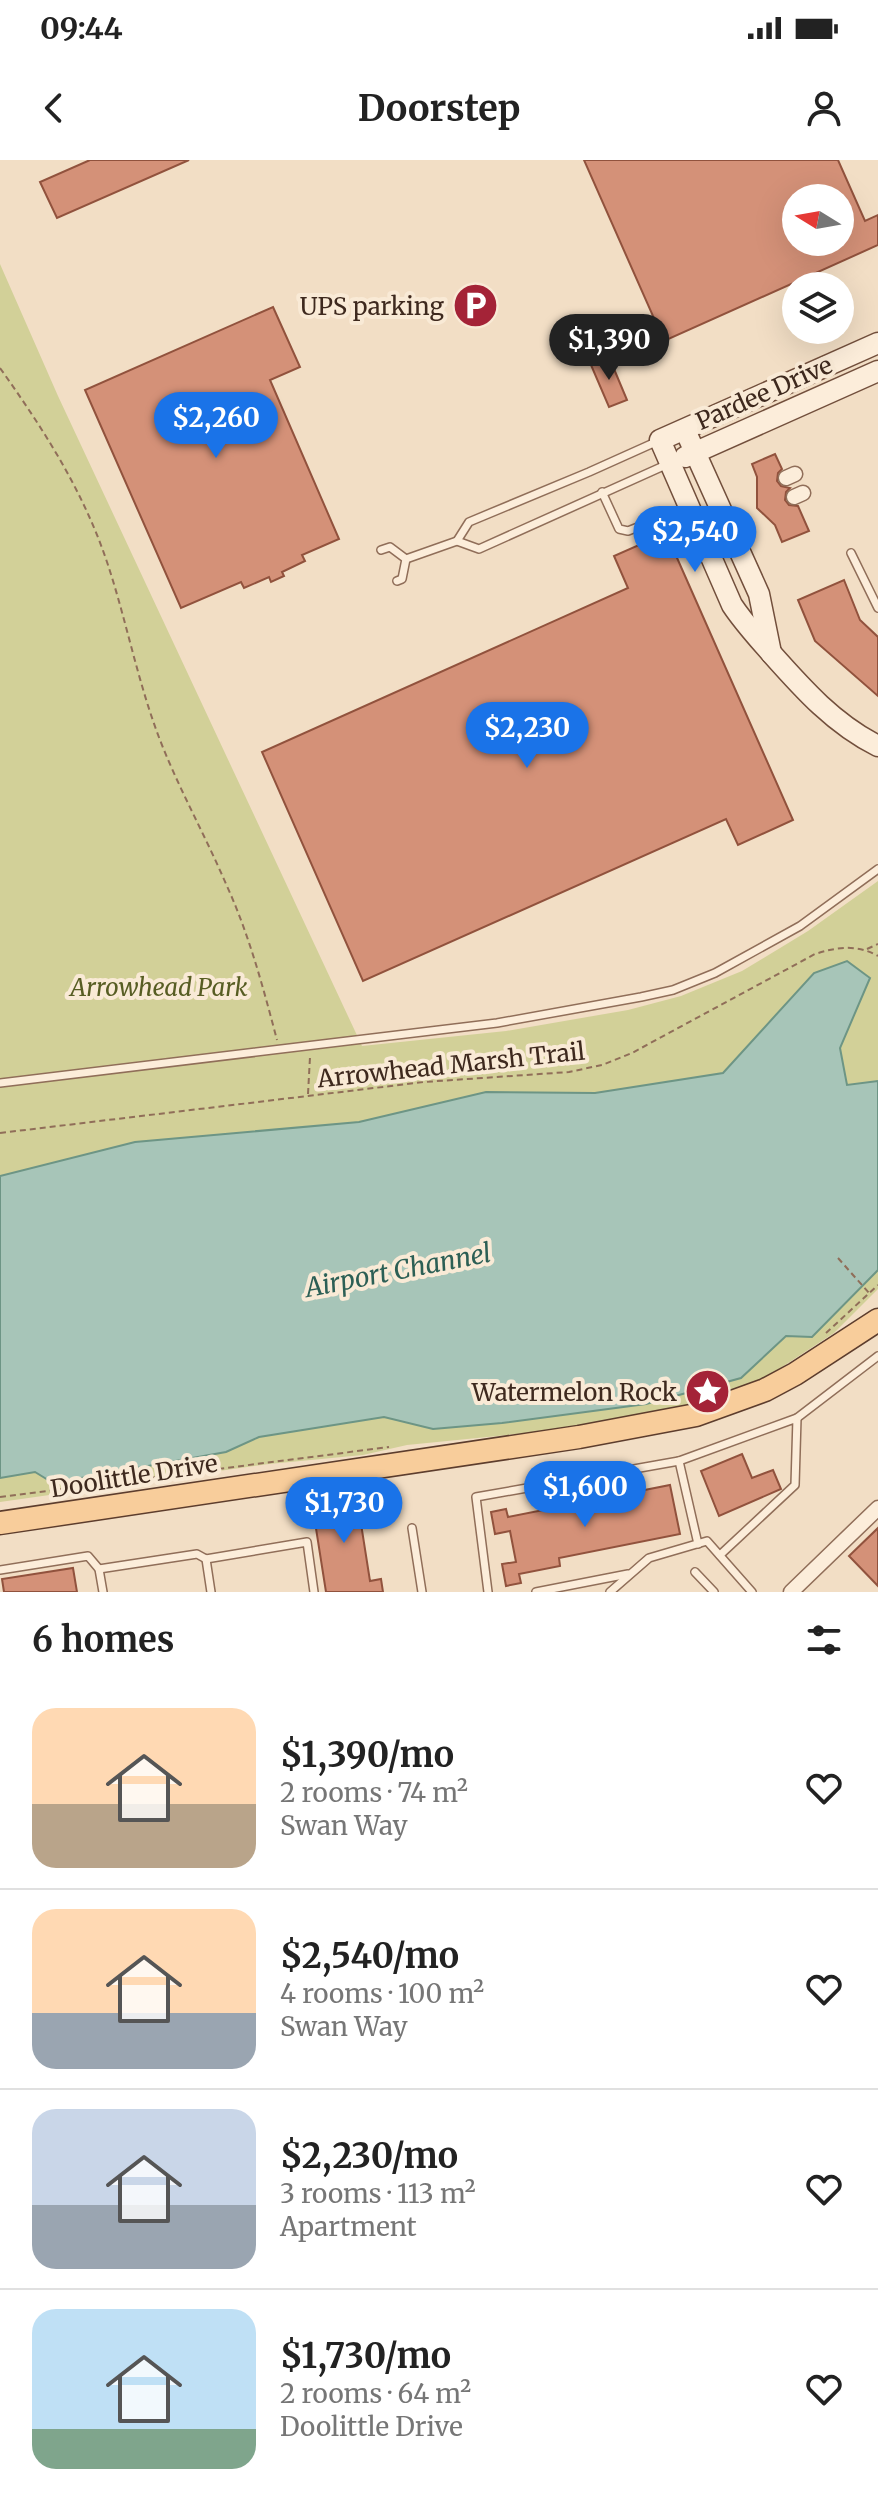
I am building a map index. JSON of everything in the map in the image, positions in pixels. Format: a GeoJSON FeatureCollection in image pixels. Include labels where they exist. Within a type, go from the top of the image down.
{"type":"FeatureCollection","features":[{"type":"Feature","properties":{"kind":"main road","name":"Pardee Drive"},"geometry":{"type":"LineString","coordinates":[[660,440],[878,343]]}},
{"type":"Feature","properties":{"kind":"main road","name":"Pardee Drive"},"geometry":{"type":"LineString","coordinates":[[670,463],[878,371]]}},
{"type":"Feature","properties":{"kind":"main road"},"geometry":{"type":"LineString","coordinates":[[685,430],[759,594],[771,653]]}},
{"type":"Feature","properties":{"kind":"main road"},"geometry":{"type":"LineString","coordinates":[[660,440],[732,605],[745,626],[819,705],[878,746]]}},
{"type":"Feature","properties":{"kind":"main road","name":"Doolittle Drive"},"geometry":{"type":"LineString","coordinates":[[0,1523],[579,1437],[718,1408],[765,1390],[825,1345],[873,1300]]}},
{"type":"Feature","properties":{"kind":"main road","name":"Doolittle Drive"},"geometry":{"type":"LineString","coordinates":[[825,1345],[878,1320]]}},
{"type":"Feature","properties":{"kind":"street"},"geometry":{"type":"LineString","coordinates":[[791,1592],[878,1508]]}},
{"type":"Feature","properties":{"kind":"lane"},"geometry":{"type":"LineString","coordinates":[[406,559],[457,541],[469,522],[660,440]]}},
{"type":"Feature","properties":{"kind":"lane"},"geometry":{"type":"LineString","coordinates":[[457,541],[479,549],[670,463]]}},
{"type":"Feature","properties":{"kind":"lane"},"geometry":{"type":"LineString","coordinates":[[602,492],[619,529],[628,531],[648,523]]}},
{"type":"Feature","properties":{"kind":"lane"},"geometry":{"type":"LineString","coordinates":[[381,550],[390,547],[406,559]]}},
{"type":"Feature","properties":{"kind":"lane"},"geometry":{"type":"LineString","coordinates":[[851,553],[878,608]]}},
{"type":"Feature","properties":{"kind":"lane"},"geometry":{"type":"LineString","coordinates":[[397,581],[402,579],[406,559]]}},
{"type":"Feature","properties":{"kind":"lane"},"geometry":{"type":"LineString","coordinates":[[0,1083],[523,1019],[673,990],[715,973],[800,926],[878,869]]}},
{"type":"Feature","properties":{"kind":"lane"},"geometry":{"type":"LineString","coordinates":[[488,1592],[476,1497],[679,1461],[797,1418],[878,1356]]}},
{"type":"Feature","properties":{"kind":"lane"},"geometry":{"type":"LineString","coordinates":[[720,1555],[795,1485],[797,1418]]}},
{"type":"Feature","properties":{"kind":"lane"},"geometry":{"type":"LineString","coordinates":[[679,1461],[698,1544]]}},
{"type":"Feature","properties":{"kind":"lane"},"geometry":{"type":"LineString","coordinates":[[412,1528],[422,1592]]}},
{"type":"Feature","properties":{"kind":"lane"},"geometry":{"type":"LineString","coordinates":[[610,1592],[649,1558],[707,1541],[752,1592]]}},
{"type":"Feature","properties":{"kind":"lane"},"geometry":{"type":"LineString","coordinates":[[99,1569],[197,1554],[206,1559],[307,1542],[314,1592]]}},
{"type":"Feature","properties":{"kind":"lane"},"geometry":{"type":"LineString","coordinates":[[9,1578],[4,1570],[51,1567],[88,1556],[99,1569],[103,1592]]}},
{"type":"Feature","properties":{"kind":"lane"},"geometry":{"type":"LineString","coordinates":[[206,1559],[211,1592]]}},
{"type":"Feature","properties":{"kind":"lane"},"geometry":{"type":"LineString","coordinates":[[695,1572],[714,1592]]}},
{"type":"Feature","properties":{"kind":"lane"},"geometry":{"type":"LineString","coordinates":[[536,1592],[631,1573]]}},
{"type":"Feature","properties":{"kind":"path"},"geometry":{"type":"LineString","coordinates":[[0,368],[65,466],[88,513],[120,602],[150,715],[170,768],[227,885],[245,930],[279,1048]]}},
{"type":"Feature","properties":{"kind":"path"},"geometry":{"type":"LineString","coordinates":[[865,949],[878,944]]}},
{"type":"Feature","properties":{"kind":"path","name":"Arrowhead Marsh Trail"},"geometry":{"type":"LineString","coordinates":[[0,1133],[424,1082],[569,1072],[602,1065],[632,1053],[815,954],[840,948],[865,949]]}},
{"type":"Feature","properties":{"kind":"path"},"geometry":{"type":"LineString","coordinates":[[865,949],[878,956]]}},
{"type":"Feature","properties":{"kind":"path"},"geometry":{"type":"LineString","coordinates":[[308,1096],[310,1043]]}},
{"type":"Feature","properties":{"kind":"path"},"geometry":{"type":"LineString","coordinates":[[838,1258],[873,1300]]}},
{"type":"Feature","properties":{"kind":"path"},"geometry":{"type":"LineString","coordinates":[[825,1345],[873,1300],[878,1285]]}},
{"type":"Feature","properties":{"kind":"path"},"geometry":{"type":"LineString","coordinates":[[0,1497],[393,1446]]}},
{"type":"Feature","properties":{"kind":"green space","name":"Arrowhead Park"},"geometry":{"type":"Polygon","coordinates":[[[0,264],[58,396],[362,1046],[506,1031],[628,1010],[681,996],[742,971],[808,931],[878,881],[878,1289],[834,1333],[756,1384],[679,1412],[566,1429],[407,1445],[363,1455],[269,1464],[0,1502],[0,264]]]}},
{"type":"Feature","properties":{"kind":"water","name":"Airport Channel"},"geometry":{"type":"Polygon","coordinates":[[[847,961],[870,978],[840,1048],[847,1085],[878,1081],[878,1270],[812,1337],[786,1336],[741,1378],[646,1404],[433,1429],[384,1417],[259,1437],[226,1452],[53,1483],[35,1472],[0,1478],[0,1176],[135,1142],[359,1122],[486,1092],[595,1093],[723,1073],[814,973],[847,961]]]}},
{"type":"Feature","properties":{"kind":"building"},"geometry":{"type":"Polygon","coordinates":[[[90,160],[189,160],[57,218],[40,182],[90,160]]]}},
{"type":"Feature","properties":{"kind":"building"},"geometry":{"type":"Polygon","coordinates":[[[584,160],[838,160],[849,184],[782,184],[782,256],[853,256],[818,272],[782,272],[782,288],[664,341],[584,160]]]}},
{"type":"Feature","properties":{"kind":"building"},"geometry":{"type":"Polygon","coordinates":[[[854,196],[865,221],[878,215],[878,245],[854,256],[854,196]]]}},
{"type":"Feature","properties":{"kind":"building"},"geometry":{"type":"Polygon","coordinates":[[[273,307],[300,367],[270,380],[339,539],[302,555],[305,561],[282,572],[284,576],[271,582],[269,577],[244,588],[241,582],[181,608],[85,390],[273,307]]]}},
{"type":"Feature","properties":{"kind":"building"},"geometry":{"type":"Polygon","coordinates":[[[609,357],[627,400],[609,407],[591,365],[609,357]]]}},
{"type":"Feature","properties":{"kind":"building"},"geometry":{"type":"Polygon","coordinates":[[[775,454],[782,469],[777,481],[781,486],[790,488],[785,500],[789,505],[798,506],[809,531],[782,542],[775,525],[757,508],[757,477],[752,464],[775,454]]]}},
{"type":"Feature","properties":{"kind":"building"},"geometry":{"type":"Polygon","coordinates":[[[666,533],[793,820],[738,845],[726,819],[363,981],[262,752],[628,588],[614,556],[666,533]]]}},
{"type":"Feature","properties":{"kind":"building"},"geometry":{"type":"Polygon","coordinates":[[[844,580],[860,620],[878,637],[878,696],[815,641],[798,600],[844,580]]]}},
{"type":"Feature","properties":{"kind":"building"},"geometry":{"type":"Polygon","coordinates":[[[742,1454],[752,1478],[773,1470],[781,1489],[719,1516],[701,1471],[742,1454]]]}},
{"type":"Feature","properties":{"kind":"building"},"geometry":{"type":"Polygon","coordinates":[[[670,1485],[680,1534],[559,1558],[560,1566],[519,1574],[521,1583],[506,1586],[502,1564],[516,1562],[510,1531],[495,1534],[491,1512],[506,1509],[508,1517],[670,1485]]]}},
{"type":"Feature","properties":{"kind":"building"},"geometry":{"type":"Polygon","coordinates":[[[368,1494],[371,1509],[359,1511],[370,1581],[381,1579],[383,1592],[326,1592],[312,1503],[368,1494]]]}},
{"type":"Feature","properties":{"kind":"building"},"geometry":{"type":"Polygon","coordinates":[[[878,1528],[878,1586],[849,1556],[878,1528]]]}},
{"type":"Feature","properties":{"kind":"building"},"geometry":{"type":"Polygon","coordinates":[[[73,1568],[77,1592],[4,1592],[2,1579],[73,1568]]]}},
{"type":"Feature","properties":{"kind":"place","name":"UPS parking"},"geometry":{"type":"Point","coordinates":[475,306]}},
{"type":"Feature","properties":{"kind":"place","name":"Watermelon Rock"},"geometry":{"type":"Point","coordinates":[708,1392]}}]}
